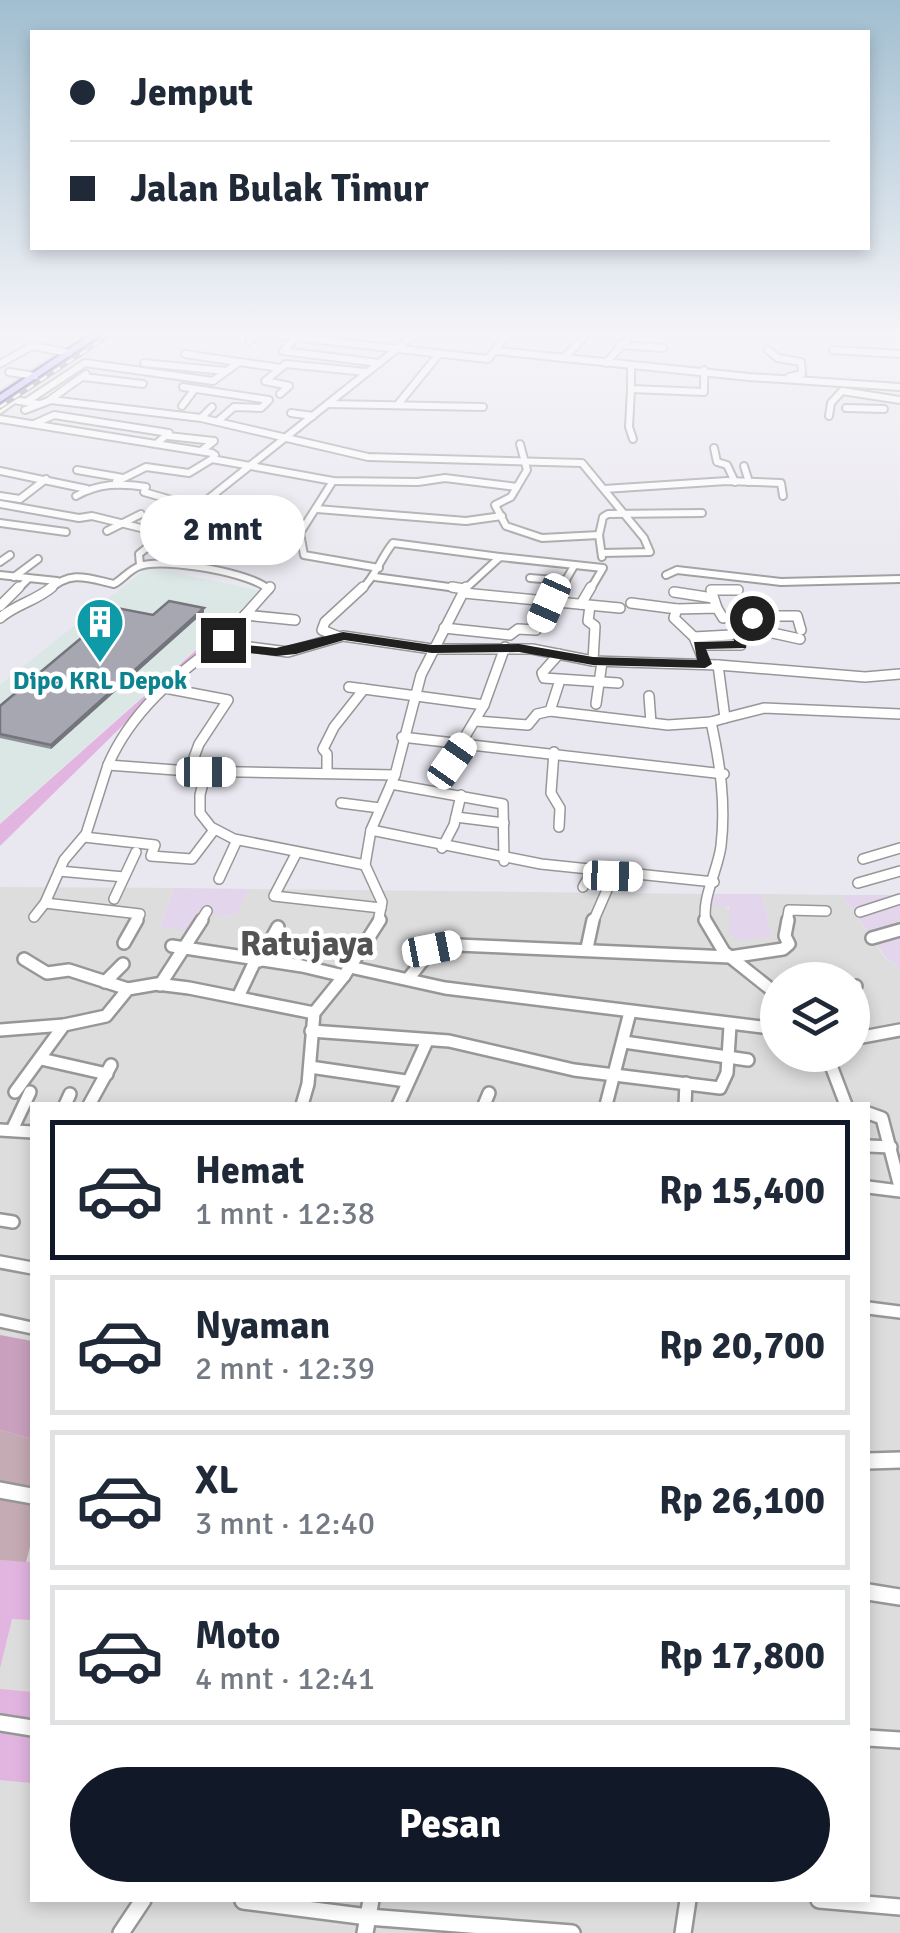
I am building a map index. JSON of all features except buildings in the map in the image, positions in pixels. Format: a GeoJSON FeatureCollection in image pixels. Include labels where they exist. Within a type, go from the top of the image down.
{"type":"FeatureCollection","features":[{"type":"Feature","properties":{"kind":"street"},"geometry":{"type":"LineString","coordinates":[[47,426],[215,454],[187,473],[146,467],[76,496]]}},
{"type":"Feature","properties":{"kind":"street"},"geometry":{"type":"LineString","coordinates":[[126,426],[165,432],[168,436]]}},
{"type":"Feature","properties":{"kind":"street"},"geometry":{"type":"LineString","coordinates":[[241,426],[368,457],[582,463],[644,538],[650,552],[602,553]]}},
{"type":"Feature","properties":{"kind":"street"},"geometry":{"type":"LineString","coordinates":[[140,565],[136,558],[140,554],[301,426]]}},
{"type":"Feature","properties":{"kind":"street"},"geometry":{"type":"LineString","coordinates":[[629,426],[633,438]]}},
{"type":"Feature","properties":{"kind":"street"},"geometry":{"type":"LineString","coordinates":[[156,444],[168,436],[214,441],[200,452]]}},
{"type":"Feature","properties":{"kind":"street"},"geometry":{"type":"LineString","coordinates":[[520,444],[526,462],[518,487],[511,497],[495,505],[506,526],[527,530],[534,536],[599,535]]}},
{"type":"Feature","properties":{"kind":"street"},"geometry":{"type":"LineString","coordinates":[[714,448],[717,462],[727,465],[736,482]]}},
{"type":"Feature","properties":{"kind":"street"},"geometry":{"type":"LineString","coordinates":[[212,459],[332,481],[418,482],[445,478],[518,487]]}},
{"type":"Feature","properties":{"kind":"street"},"geometry":{"type":"LineString","coordinates":[[744,466],[756,495]]}},
{"type":"Feature","properties":{"kind":"street"},"geometry":{"type":"LineString","coordinates":[[77,470],[146,487],[144,492],[198,508]]}},
{"type":"Feature","properties":{"kind":"street"},"geometry":{"type":"LineString","coordinates":[[0,471],[87,489]]}},
{"type":"Feature","properties":{"kind":"street"},"geometry":{"type":"LineString","coordinates":[[2,491],[20,499],[46,479]]}},
{"type":"Feature","properties":{"kind":"street"},"geometry":{"type":"LineString","coordinates":[[332,481],[300,533],[304,555],[464,591],[620,608]]}},
{"type":"Feature","properties":{"kind":"street"},"geometry":{"type":"LineString","coordinates":[[604,489],[781,483],[784,496]]}},
{"type":"Feature","properties":{"kind":"street"},"geometry":{"type":"LineString","coordinates":[[0,504],[164,534]]}},
{"type":"Feature","properties":{"kind":"street"},"geometry":{"type":"LineString","coordinates":[[317,509],[466,522],[502,516]]}},
{"type":"Feature","properties":{"kind":"street"},"geometry":{"type":"LineString","coordinates":[[596,704],[595,626],[588,621],[586,605],[603,568],[599,535],[604,515],[702,513]]}},
{"type":"Feature","properties":{"kind":"street"},"geometry":{"type":"LineString","coordinates":[[106,531],[141,514]]}},
{"type":"Feature","properties":{"kind":"street"},"geometry":{"type":"LineString","coordinates":[[165,516],[256,532],[300,533]]}},
{"type":"Feature","properties":{"kind":"street"},"geometry":{"type":"LineString","coordinates":[[0,523],[66,532]]}},
{"type":"Feature","properties":{"kind":"street"},"geometry":{"type":"LineString","coordinates":[[513,556],[534,536]]}},
{"type":"Feature","properties":{"kind":"street"},"geometry":{"type":"LineString","coordinates":[[603,568],[393,543],[377,572],[325,622],[322,630],[338,636],[432,649],[505,648],[597,662],[718,664],[865,677],[900,674]]}},
{"type":"Feature","properties":{"kind":"street"},"geometry":{"type":"LineString","coordinates":[[0,562],[10,555]]}},
{"type":"Feature","properties":{"kind":"street"},"geometry":{"type":"LineString","coordinates":[[303,1102],[314,1014],[347,972],[380,919],[380,892],[365,865],[371,830],[393,779],[402,736],[432,649],[464,591],[500,557]]}},
{"type":"Feature","properties":{"kind":"street"},"geometry":{"type":"LineString","coordinates":[[13,577],[38,559]]}},
{"type":"Feature","properties":{"kind":"street"},"geometry":{"type":"LineString","coordinates":[[0,575],[57,581],[76,576],[114,584],[140,565],[174,564],[269,587],[270,592],[220,643],[165,688],[114,747],[84,837],[34,916]]}},
{"type":"Feature","properties":{"kind":"street"},"geometry":{"type":"LineString","coordinates":[[444,628],[510,635],[520,629],[536,630],[574,566]]}},
{"type":"Feature","properties":{"kind":"street"},"geometry":{"type":"LineString","coordinates":[[666,574],[677,570],[781,582],[896,579],[900,590]]}},
{"type":"Feature","properties":{"kind":"street"},"geometry":{"type":"LineString","coordinates":[[530,578],[566,581]]}},
{"type":"Feature","properties":{"kind":"street"},"geometry":{"type":"LineString","coordinates":[[0,606],[28,579]]}},
{"type":"Feature","properties":{"kind":"street"},"geometry":{"type":"LineString","coordinates":[[0,618],[17,604],[41,597],[57,581]]}},
{"type":"Feature","properties":{"kind":"street"},"geometry":{"type":"LineString","coordinates":[[723,618],[712,590],[738,590]]}},
{"type":"Feature","properties":{"kind":"street"},"geometry":{"type":"LineString","coordinates":[[674,592],[713,598]]}},
{"type":"Feature","properties":{"kind":"street"},"geometry":{"type":"LineString","coordinates":[[690,610],[694,595]]}},
{"type":"Feature","properties":{"kind":"street"},"geometry":{"type":"LineString","coordinates":[[630,603],[690,610],[716,608]]}},
{"type":"Feature","properties":{"kind":"street"},"geometry":{"type":"LineString","coordinates":[[677,609],[677,624],[696,641],[705,664]]}},
{"type":"Feature","properties":{"kind":"street"},"geometry":{"type":"LineString","coordinates":[[796,614],[800,634],[739,627],[752,626],[752,618],[757,616],[796,614]]}},
{"type":"Feature","properties":{"kind":"street"},"geometry":{"type":"LineString","coordinates":[[245,615],[295,620]]}},
{"type":"Feature","properties":{"kind":"street"},"geometry":{"type":"LineString","coordinates":[[696,641],[741,645],[739,627]]}},
{"type":"Feature","properties":{"kind":"street"},"geometry":{"type":"LineString","coordinates":[[696,641],[731,635]]}},
{"type":"Feature","properties":{"kind":"street"},"geometry":{"type":"LineString","coordinates":[[220,643],[232,648],[288,652],[338,636]]}},
{"type":"Feature","properties":{"kind":"street"},"geometry":{"type":"LineString","coordinates":[[440,778],[476,722],[505,648]]}},
{"type":"Feature","properties":{"kind":"street"},"geometry":{"type":"LineString","coordinates":[[559,654],[542,676],[618,683]]}},
{"type":"Feature","properties":{"kind":"street"},"geometry":{"type":"LineString","coordinates":[[718,664],[725,718]]}},
{"type":"Feature","properties":{"kind":"street"},"geometry":{"type":"LineString","coordinates":[[550,711],[560,680]]}},
{"type":"Feature","properties":{"kind":"street"},"geometry":{"type":"LineString","coordinates":[[348,687],[484,705]]}},
{"type":"Feature","properties":{"kind":"street"},"geometry":{"type":"LineString","coordinates":[[165,688],[228,700],[199,744],[190,771]]}},
{"type":"Feature","properties":{"kind":"street"},"geometry":{"type":"LineString","coordinates":[[327,773],[323,749],[334,727],[364,689]]}},
{"type":"Feature","properties":{"kind":"street"},"geometry":{"type":"LineString","coordinates":[[648,696],[651,723]]}},
{"type":"Feature","properties":{"kind":"street"},"geometry":{"type":"LineString","coordinates":[[476,722],[528,725],[537,714],[550,711],[651,723],[711,722],[764,708],[862,709],[900,714]]}},
{"type":"Feature","properties":{"kind":"street"},"geometry":{"type":"LineString","coordinates":[[711,722],[724,774],[725,802],[714,882],[704,917],[712,937],[760,980]]}},
{"type":"Feature","properties":{"kind":"street"},"geometry":{"type":"LineString","coordinates":[[402,736],[724,774]]}},
{"type":"Feature","properties":{"kind":"street"},"geometry":{"type":"LineString","coordinates":[[554,752],[551,793],[560,808],[558,826]]}},
{"type":"Feature","properties":{"kind":"street"},"geometry":{"type":"LineString","coordinates":[[108,766],[393,779],[503,804],[504,861]]}},
{"type":"Feature","properties":{"kind":"street"},"geometry":{"type":"LineString","coordinates":[[206,772],[196,804],[201,817],[214,830],[238,840],[365,865]]}},
{"type":"Feature","properties":{"kind":"street"},"geometry":{"type":"LineString","coordinates":[[442,848],[456,818],[461,795]]}},
{"type":"Feature","properties":{"kind":"street"},"geometry":{"type":"LineString","coordinates":[[341,803],[380,808]]}},
{"type":"Feature","properties":{"kind":"street"},"geometry":{"type":"LineString","coordinates":[[456,818],[504,823]]}},
{"type":"Feature","properties":{"kind":"street"},"geometry":{"type":"LineString","coordinates":[[84,837],[155,846],[150,856],[192,859],[214,830]]}},
{"type":"Feature","properties":{"kind":"street"},"geometry":{"type":"LineString","coordinates":[[371,830],[504,861],[613,876],[714,882]]}},
{"type":"Feature","properties":{"kind":"street"},"geometry":{"type":"LineString","coordinates":[[220,879],[238,840]]}},
{"type":"Feature","properties":{"kind":"street"},"geometry":{"type":"LineString","coordinates":[[863,859],[899,844]]}},
{"type":"Feature","properties":{"kind":"street"},"geometry":{"type":"LineString","coordinates":[[114,899],[136,852]]}},
{"type":"Feature","properties":{"kind":"street"},"geometry":{"type":"LineString","coordinates":[[298,852],[274,896],[382,908]]}},
{"type":"Feature","properties":{"kind":"street"},"geometry":{"type":"LineString","coordinates":[[858,883],[900,870]]}},
{"type":"Feature","properties":{"kind":"street"},"geometry":{"type":"LineString","coordinates":[[59,871],[124,877]]}},
{"type":"Feature","properties":{"kind":"street"},"geometry":{"type":"LineString","coordinates":[[583,887],[591,873]]}},
{"type":"Feature","properties":{"kind":"street"},"geometry":{"type":"LineString","coordinates":[[587,948],[593,920],[613,876]]}},
{"type":"Feature","properties":{"kind":"street"},"geometry":{"type":"LineString","coordinates":[[860,912],[900,899]]}},
{"type":"Feature","properties":{"kind":"street"},"geometry":{"type":"LineString","coordinates":[[44,903],[141,915],[124,942]]}},
{"type":"Feature","properties":{"kind":"street"},"geometry":{"type":"LineString","coordinates":[[408,979],[432,949],[457,944],[730,956],[788,947],[788,910],[826,910]]}},
{"type":"Feature","properties":{"kind":"street"},"geometry":{"type":"LineString","coordinates":[[160,984],[178,947],[207,911]]}},
{"type":"Feature","properties":{"kind":"street"},"geometry":{"type":"LineString","coordinates":[[238,997],[278,927]]}},
{"type":"Feature","properties":{"kind":"street"},"geometry":{"type":"LineString","coordinates":[[872,938],[900,930]]}},
{"type":"Feature","properties":{"kind":"street"},"geometry":{"type":"LineString","coordinates":[[178,947],[408,979],[445,988],[760,1028]]}},
{"type":"Feature","properties":{"kind":"street"},"geometry":{"type":"LineString","coordinates":[[24,959],[46,973],[62,967],[110,986],[128,989],[160,984],[314,1014]]}},
{"type":"Feature","properties":{"kind":"street"},"geometry":{"type":"LineString","coordinates":[[105,982],[123,964]]}},
{"type":"Feature","properties":{"kind":"street"},"geometry":{"type":"LineString","coordinates":[[0,1030],[64,1025],[106,1016],[128,989]]}},
{"type":"Feature","properties":{"kind":"street"},"geometry":{"type":"LineString","coordinates":[[607,1102],[630,1012]]}},
{"type":"Feature","properties":{"kind":"street"},"geometry":{"type":"LineString","coordinates":[[15,1092],[28,1066],[41,1060],[64,1025]]}},
{"type":"Feature","properties":{"kind":"street"},"geometry":{"type":"LineString","coordinates":[[311,1031],[450,1041],[481,1051],[614,1076],[720,1088],[727,1073],[730,1026]]}},
{"type":"Feature","properties":{"kind":"street"},"geometry":{"type":"LineString","coordinates":[[870,1036],[900,1030]]}},
{"type":"Feature","properties":{"kind":"street"},"geometry":{"type":"LineString","coordinates":[[399,1102],[426,1041]]}},
{"type":"Feature","properties":{"kind":"street"},"geometry":{"type":"LineString","coordinates":[[624,1042],[748,1060]]}},
{"type":"Feature","properties":{"kind":"street"},"geometry":{"type":"LineString","coordinates":[[41,1060],[109,1069],[91,1102]]}},
{"type":"Feature","properties":{"kind":"street"},"geometry":{"type":"LineString","coordinates":[[310,1067],[406,1081]]}},
{"type":"Feature","properties":{"kind":"street"},"geometry":{"type":"LineString","coordinates":[[833,1072],[845,1102]]}},
{"type":"Feature","properties":{"kind":"street"},"geometry":{"type":"LineString","coordinates":[[684,1102],[686,1083]]}},
{"type":"Feature","properties":{"kind":"street"},"geometry":{"type":"LineString","coordinates":[[6,1130],[30,1092]]}},
{"type":"Feature","properties":{"kind":"street"},"geometry":{"type":"LineString","coordinates":[[870,1113],[881,1116],[893,1133],[891,1147],[900,1189],[870,1187]]}},
{"type":"Feature","properties":{"kind":"street"},"geometry":{"type":"LineString","coordinates":[[870,1146],[891,1147]]}},
{"type":"Feature","properties":{"kind":"street"},"geometry":{"type":"LineString","coordinates":[[0,1262],[30,1268]]}},
{"type":"Feature","properties":{"kind":"street"},"geometry":{"type":"LineString","coordinates":[[870,1308],[900,1312]]}},
{"type":"Feature","properties":{"kind":"street"},"geometry":{"type":"LineString","coordinates":[[0,1320],[30,1328]]}},
{"type":"Feature","properties":{"kind":"street"},"geometry":{"type":"LineString","coordinates":[[870,1461],[900,1460]]}},
{"type":"Feature","properties":{"kind":"street"},"geometry":{"type":"LineString","coordinates":[[0,1490],[30,1496]]}},
{"type":"Feature","properties":{"kind":"street"},"geometry":{"type":"LineString","coordinates":[[870,1592],[900,1598]]}},
{"type":"Feature","properties":{"kind":"street"},"geometry":{"type":"LineString","coordinates":[[0,1723],[30,1728]]}},
{"type":"Feature","properties":{"kind":"street"},"geometry":{"type":"LineString","coordinates":[[870,1738],[900,1740]]}},
{"type":"Feature","properties":{"kind":"street"},"geometry":{"type":"LineString","coordinates":[[122,1933],[141,1902]]}},
{"type":"Feature","properties":{"kind":"street"},"geometry":{"type":"LineString","coordinates":[[251,1902],[368,1917],[572,1933]]}},
{"type":"Feature","properties":{"kind":"street"},"geometry":{"type":"LineString","coordinates":[[683,1933],[688,1902]]}},
{"type":"Feature","properties":{"kind":"street"},"geometry":{"type":"LineString","coordinates":[[843,1902],[900,1907]]}},
{"type":"Feature","properties":{"kind":"shaded area"},"geometry":{"type":"Polygon","coordinates":[[[148,567],[261,591],[0,823],[0,685],[148,567]]]}},
{"type":"Feature","properties":{"kind":"shaded area"},"geometry":{"type":"Polygon","coordinates":[[[231,619],[0,846],[0,824],[231,619]]]}},
{"type":"Feature","properties":{"kind":"shaded area"},"geometry":{"type":"Polygon","coordinates":[[[0,887],[174,888],[160,926],[200,914],[235,916],[249,889],[705,894],[772,936],[762,894],[842,895],[885,958],[900,967],[900,1933],[0,1933],[0,887]]]}},
{"type":"Feature","properties":{"kind":"shaded area"},"geometry":{"type":"Polygon","coordinates":[[[174,888],[249,889],[235,916],[200,914],[189,931],[160,927],[174,888]]]}},
{"type":"Feature","properties":{"kind":"shaded area"},"geometry":{"type":"Polygon","coordinates":[[[705,894],[762,894],[772,936],[741,941],[729,933],[729,907],[706,905],[705,894]]]}},
{"type":"Feature","properties":{"kind":"shaded area"},"geometry":{"type":"Polygon","coordinates":[[[842,895],[900,895],[900,967],[886,958],[842,895]]]}},
{"type":"Feature","properties":{"kind":"shaded area"},"geometry":{"type":"Polygon","coordinates":[[[0,1335],[30,1341],[30,1438],[0,1430],[0,1335]]]}},
{"type":"Feature","properties":{"kind":"shaded area"},"geometry":{"type":"Polygon","coordinates":[[[0,1430],[30,1438],[30,1547],[26,1562],[0,1560],[0,1430]]]}},
{"type":"Feature","properties":{"kind":"shaded area"},"geometry":{"type":"Polygon","coordinates":[[[0,1560],[30,1562],[30,1620],[12,1619],[0,1668],[0,1560]]]}},
{"type":"Feature","properties":{"kind":"shaded area"},"geometry":{"type":"Polygon","coordinates":[[[0,1689],[30,1692],[30,1783],[0,1780],[0,1689]]]}},
{"type":"Feature","properties":{"kind":"place","name":"Dipo KRL Depok"},"geometry":{"type":"Point","coordinates":[100,664]}},
{"type":"Feature","properties":{"kind":"district","name":"Ratujaya"},"geometry":{"type":"Point","coordinates":[307,943]}},
{"type":"Feature","properties":{"kind":"route"},"geometry":{"type":"LineString","coordinates":[[223,640],[220,643],[232,648],[276,652],[343,636],[432,649],[519,648],[578,660],[705,664],[698,645],[743,644],[738,628],[752,626],[752,618]]}}]}
